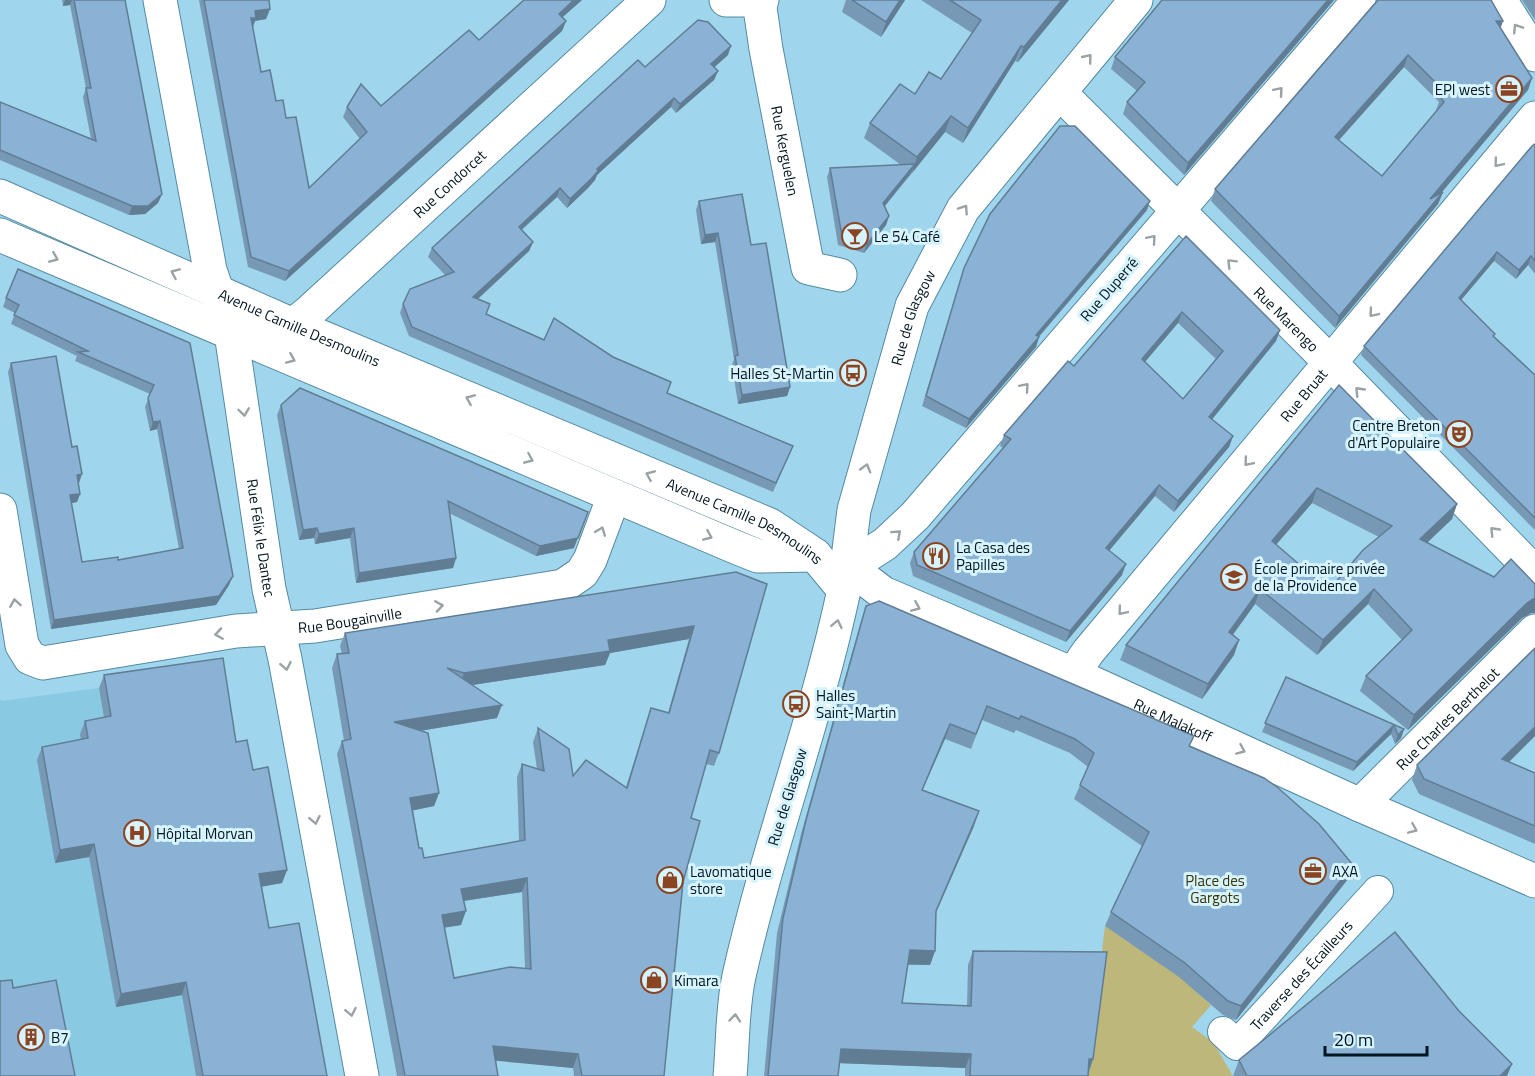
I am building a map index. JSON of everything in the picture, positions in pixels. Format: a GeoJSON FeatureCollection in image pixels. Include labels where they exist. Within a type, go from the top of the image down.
{"type":"FeatureCollection","features":[{"type":"Feature","properties":{"kind":"street","name":"Rue Félix le Dantec"},"geometry":{"type":"LineString","coordinates":[[160,0],[206,254],[231,333],[277,628],[285,659],[363,1076]]}},
{"type":"Feature","properties":{"kind":"street","name":"Rue Condorcet"},"geometry":{"type":"LineString","coordinates":[[293,325],[649,0]]}},
{"type":"Feature","properties":{"kind":"street"},"geometry":{"type":"LineString","coordinates":[[726,0],[760,1]]}},
{"type":"Feature","properties":{"kind":"street","name":"Rue de Glasgow"},"geometry":{"type":"LineString","coordinates":[[730,1076],[739,979],[766,867],[831,652],[846,578],[854,510],[912,306],[963,209],[1136,0]]}},
{"type":"Feature","properties":{"kind":"street","name":"Rue Duperré"},"geometry":{"type":"LineString","coordinates":[[846,578],[915,516],[1359,0]]}},
{"type":"Feature","properties":{"kind":"street"},"geometry":{"type":"LineString","coordinates":[[1500,0],[1535,55]]}},
{"type":"Feature","properties":{"kind":"street","name":"Rue Kerguelen"},"geometry":{"type":"LineString","coordinates":[[760,1],[808,268],[840,275]]}},
{"type":"Feature","properties":{"kind":"street","name":"Rue Marengo"},"geometry":{"type":"LineString","coordinates":[[1060,93],[1331,363],[1535,573]]}},
{"type":"Feature","properties":{"kind":"street","name":"Rue Bruat"},"geometry":{"type":"LineString","coordinates":[[1073,674],[1088,652],[1535,118]]}},
{"type":"Feature","properties":{"kind":"street","name":"Avenue Camille Desmoulins"},"geometry":{"type":"LineString","coordinates":[[0,196],[293,325],[770,525],[815,555]]}},
{"type":"Feature","properties":{"kind":"street","name":"Avenue Camille Desmoulins"},"geometry":{"type":"LineString","coordinates":[[0,235],[758,556],[815,555]]}},
{"type":"Feature","properties":{"kind":"street"},"geometry":{"type":"LineString","coordinates":[[231,333],[293,325]]}},
{"type":"Feature","properties":{"kind":"street","name":"Rue Bougainville"},"geometry":{"type":"LineString","coordinates":[[0,510],[22,645],[30,658],[43,663],[236,631],[315,626],[563,586],[582,573],[590,560],[614,495]]}},
{"type":"Feature","properties":{"kind":"street"},"geometry":{"type":"LineString","coordinates":[[815,555],[846,578]]}},
{"type":"Feature","properties":{"kind":"street","name":"Rue Malakoff"},"geometry":{"type":"LineString","coordinates":[[846,578],[1073,674],[1360,805],[1535,881]]}},
{"type":"Feature","properties":{"kind":"street","name":"Rue Charles Berthelot"},"geometry":{"type":"LineString","coordinates":[[1360,805],[1535,631]]}},
{"type":"Feature","properties":{"kind":"street","name":"Traverse des Écailleurs"},"geometry":{"type":"LineString","coordinates":[[1222,1032],[1237,1045],[1378,891]]}},
{"type":"Feature","properties":{"kind":"shaded area","name":"Hôpital Morvan"},"geometry":{"type":"Polygon","coordinates":[[[99,688],[231,755],[282,883],[255,888],[320,1076],[0,1076],[0,698],[1,701],[99,688]]]}},
{"type":"Feature","properties":{"kind":"shaded area"},"geometry":{"type":"Polygon","coordinates":[[[1105,926],[1184,936],[1186,982],[1211,1005],[1192,1027],[1213,1042],[1233,1076],[1087,1076],[1105,926]]]}},
{"type":"Feature","properties":{"kind":"building"},"geometry":{"type":"Polygon","coordinates":[[[74,0],[125,0],[162,194],[148,206],[132,206],[0,150],[0,102],[96,141],[86,88],[91,88],[74,0]]]}},
{"type":"Feature","properties":{"kind":"building"},"geometry":{"type":"Polygon","coordinates":[[[204,0],[269,0],[270,9],[255,11],[256,18],[251,18],[261,72],[270,70],[276,101],[283,100],[286,118],[296,117],[309,188],[367,132],[347,107],[361,84],[381,106],[469,30],[479,40],[524,0],[574,0],[559,14],[566,21],[289,271],[251,257],[204,0]]]}},
{"type":"Feature","properties":{"kind":"building"},"geometry":{"type":"Polygon","coordinates":[[[852,0],[900,0],[886,22],[852,0]]]}},
{"type":"Feature","properties":{"kind":"building"},"geometry":{"type":"Polygon","coordinates":[[[950,0],[1062,0],[1024,47],[1021,46],[968,128],[951,116],[917,157],[870,123],[900,84],[915,94],[929,72],[941,79],[981,20],[950,0]]]}},
{"type":"Feature","properties":{"kind":"building"},"geometry":{"type":"Polygon","coordinates":[[[1162,0],[1328,0],[1188,163],[1127,102],[1145,82],[1115,57],[1162,0]]]}},
{"type":"Feature","properties":{"kind":"building"},"geometry":{"type":"Polygon","coordinates":[[[1378,0],[1491,0],[1503,21],[1496,21],[1532,78],[1430,199],[1443,192],[1339,316],[1215,189],[1378,0]],[[1408,55],[1335,137],[1382,176],[1444,102],[1441,98],[1446,93],[1408,55]]]}},
{"type":"Feature","properties":{"kind":"building"},"geometry":{"type":"Polygon","coordinates":[[[698,20],[708,22],[731,46],[711,64],[718,71],[680,104],[674,98],[597,169],[598,171],[591,179],[570,199],[560,188],[519,227],[533,242],[473,297],[490,304],[486,314],[544,340],[554,318],[613,357],[671,382],[667,393],[793,446],[776,483],[412,327],[403,304],[410,289],[454,272],[432,248],[638,60],[645,67],[698,20]]]}},
{"type":"Feature","properties":{"kind":"building"},"geometry":{"type":"Polygon","coordinates":[[[1060,126],[1075,126],[1150,201],[1036,335],[1039,337],[969,419],[926,396],[964,268],[990,214],[1060,126]]]}},
{"type":"Feature","properties":{"kind":"building"},"geometry":{"type":"Polygon","coordinates":[[[1535,144],[1535,261],[1531,256],[1519,270],[1497,252],[1459,298],[1495,334],[1493,336],[1535,375],[1535,518],[1364,346],[1535,144]]]}},
{"type":"Feature","properties":{"kind":"building"},"geometry":{"type":"Polygon","coordinates":[[[915,164],[883,203],[889,216],[867,244],[842,236],[830,168],[915,164]]]}},
{"type":"Feature","properties":{"kind":"building"},"geometry":{"type":"Polygon","coordinates":[[[742,194],[751,245],[766,243],[790,387],[742,395],[735,356],[738,355],[718,233],[705,235],[699,201],[742,194]]]}},
{"type":"Feature","properties":{"kind":"building"},"geometry":{"type":"Polygon","coordinates":[[[1186,236],[1280,330],[1209,417],[1233,436],[1178,501],[1159,485],[1106,548],[1126,564],[1070,631],[917,565],[914,552],[1011,439],[1004,435],[1068,361],[1074,366],[1186,236]],[[1182,312],[1142,359],[1183,399],[1223,351],[1182,312]]]}},
{"type":"Feature","properties":{"kind":"building"},"geometry":{"type":"Polygon","coordinates":[[[18,269],[190,343],[233,576],[219,596],[54,620],[11,363],[56,356],[72,447],[77,446],[82,474],[77,475],[80,494],[70,495],[82,562],[118,557],[118,560],[183,548],[160,421],[153,422],[148,398],[154,385],[78,352],[88,351],[14,315],[19,305],[6,298],[18,269]]]}},
{"type":"Feature","properties":{"kind":"building"},"geometry":{"type":"Polygon","coordinates":[[[1339,385],[1457,504],[1420,539],[1494,577],[1511,559],[1535,584],[1535,598],[1527,603],[1414,715],[1366,676],[1412,630],[1374,589],[1323,640],[1260,589],[1229,632],[1239,640],[1208,684],[1126,645],[1339,385]],[[1317,488],[1272,541],[1329,590],[1363,550],[1392,526],[1317,488]]]}},
{"type":"Feature","properties":{"kind":"building"},"geometry":{"type":"Polygon","coordinates":[[[300,388],[588,512],[578,538],[540,546],[448,501],[456,558],[359,573],[354,528],[319,534],[317,528],[303,530],[281,405],[300,388]]]}},
{"type":"Feature","properties":{"kind":"building"},"geometry":{"type":"Polygon","coordinates":[[[736,572],[767,584],[719,753],[710,750],[691,818],[700,821],[683,882],[664,1076],[582,1076],[578,1054],[493,1046],[498,1076],[405,1076],[342,741],[351,739],[337,654],[349,653],[345,633],[736,572]],[[694,626],[608,640],[610,651],[464,673],[447,668],[502,705],[394,722],[428,733],[439,793],[410,798],[419,848],[422,848],[424,858],[525,840],[522,764],[544,771],[538,728],[569,749],[573,776],[586,760],[627,788],[651,708],[669,713],[694,626]],[[527,878],[461,889],[466,911],[442,915],[454,978],[510,967],[531,969],[527,878]]]}},
{"type":"Feature","properties":{"kind":"building"},"geometry":{"type":"Polygon","coordinates":[[[879,601],[1194,736],[1189,746],[1264,778],[1319,824],[1353,865],[1241,1006],[1228,1001],[1185,963],[1111,912],[1149,832],[1080,785],[1094,753],[1075,739],[1021,716],[1019,719],[987,706],[976,734],[950,724],[922,790],[979,811],[936,911],[935,951],[910,950],[902,1003],[971,1006],[973,951],[1107,952],[1093,1059],[1089,1059],[1088,1076],[970,1076],[971,1054],[841,1049],[838,1076],[768,1076],[783,918],[806,820],[866,606],[879,601]]]}},
{"type":"Feature","properties":{"kind":"building"},"geometry":{"type":"Polygon","coordinates":[[[1535,648],[1535,727],[1502,759],[1535,773],[1535,826],[1424,779],[1417,765],[1535,648]]]}},
{"type":"Feature","properties":{"kind":"building","name":"Hôpital Morvan"},"geometry":{"type":"Polygon","coordinates":[[[223,658],[236,742],[247,740],[253,770],[268,767],[287,870],[259,874],[269,928],[299,923],[327,1076],[203,1076],[186,982],[121,994],[94,844],[60,850],[42,747],[88,738],[85,721],[111,716],[104,675],[223,658]]]}},
{"type":"Feature","properties":{"kind":"building"},"geometry":{"type":"Polygon","coordinates":[[[1286,677],[1404,729],[1398,735],[1394,725],[1357,762],[1265,723],[1286,677]]]}},
{"type":"Feature","properties":{"kind":"building"},"geometry":{"type":"Polygon","coordinates":[[[1395,932],[1459,1011],[1512,1064],[1500,1076],[1247,1076],[1239,1060],[1395,932]]]}},
{"type":"Feature","properties":{"kind":"building","name":"B7"},"geometry":{"type":"Polygon","coordinates":[[[12,980],[13,988],[56,980],[75,1076],[0,1076],[0,981],[12,980]]]}},
{"type":"Feature","properties":{"kind":"place","name":"EPI west"},"geometry":{"type":"Point","coordinates":[1509,89]}},
{"type":"Feature","properties":{"kind":"place","name":"Le 54 Café"},"geometry":{"type":"Point","coordinates":[855,236]}},
{"type":"Feature","properties":{"kind":"place","name":"Halles St-Martin"},"geometry":{"type":"Point","coordinates":[853,373]}},
{"type":"Feature","properties":{"kind":"place","name":"Centre Breton d'Art Populaire"},"geometry":{"type":"Point","coordinates":[1459,434]}},
{"type":"Feature","properties":{"kind":"place","name":"La Casa des Papilles"},"geometry":{"type":"Point","coordinates":[936,556]}},
{"type":"Feature","properties":{"kind":"place","name":"École primaire privée de la Providence"},"geometry":{"type":"Point","coordinates":[1234,577]}},
{"type":"Feature","properties":{"kind":"place","name":"Halles Saint-Martin"},"geometry":{"type":"Point","coordinates":[796,704]}},
{"type":"Feature","properties":{"kind":"place","name":"Hôpital Morvan"},"geometry":{"type":"Point","coordinates":[137,833]}},
{"type":"Feature","properties":{"kind":"place","name":"AXA"},"geometry":{"type":"Point","coordinates":[1313,871]}},
{"type":"Feature","properties":{"kind":"place","name":"Lavomatique store"},"geometry":{"type":"Point","coordinates":[670,880]}},
{"type":"Feature","properties":{"kind":"place","name":"Kimara"},"geometry":{"type":"Point","coordinates":[654,980]}},
{"type":"Feature","properties":{"kind":"place","name":"B7"},"geometry":{"type":"Point","coordinates":[31,1037]}},
{"type":"Feature","properties":{"kind":"park label","name":"Place des Gargots"},"geometry":{"type":"Point","coordinates":[1215,888]}}]}
